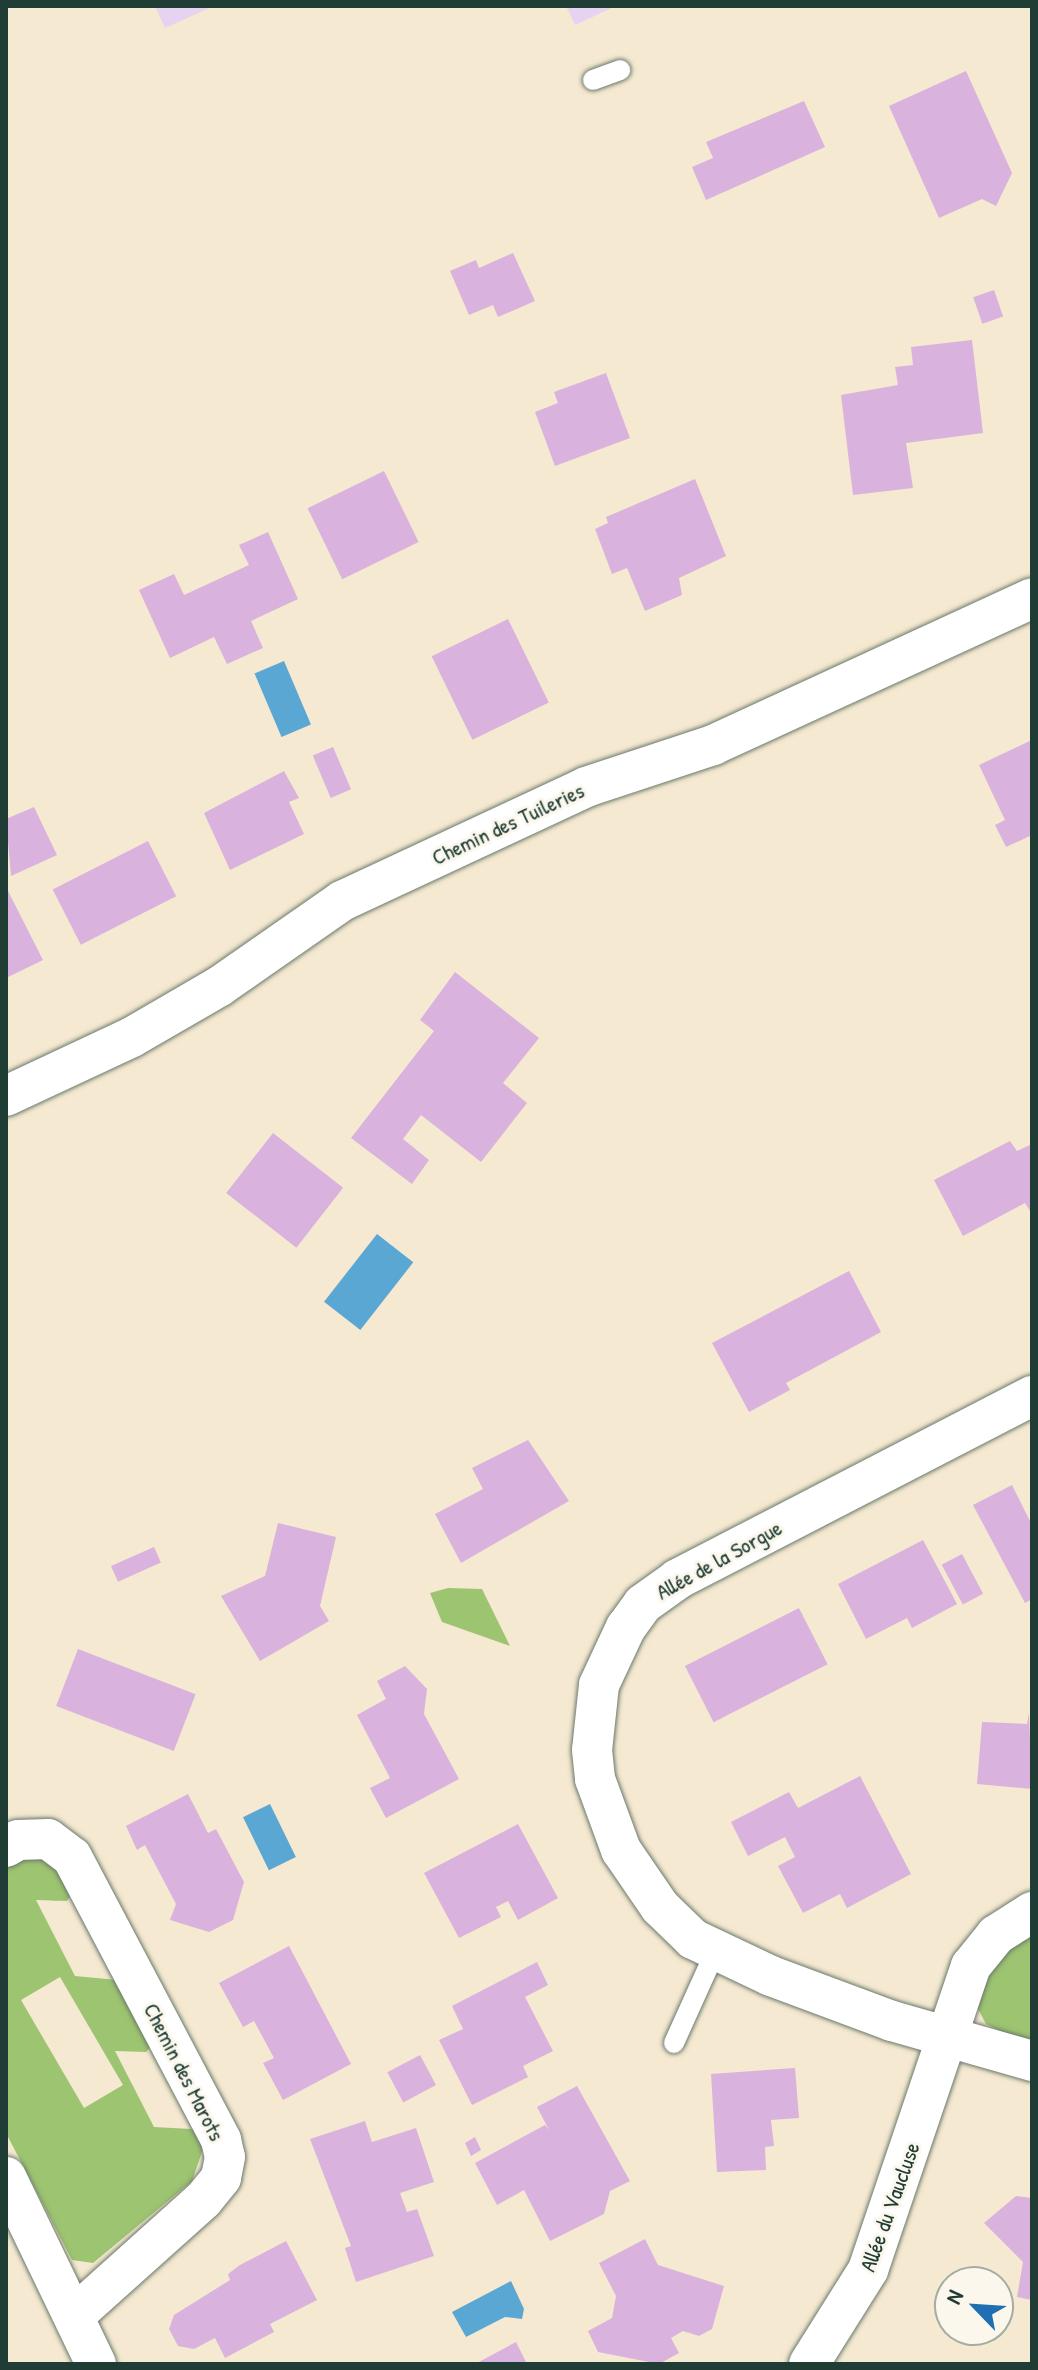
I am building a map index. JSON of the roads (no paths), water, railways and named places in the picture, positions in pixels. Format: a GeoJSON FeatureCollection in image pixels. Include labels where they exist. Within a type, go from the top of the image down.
{"type":"FeatureCollection","features":[{"type":"Feature","properties":{"kind":"street","name":"Chemin des Tuileries"},"geometry":{"type":"LineString","coordinates":[[6,1096],[132,1037],[220,986],[342,901],[586,787],[713,745],[1032,598]]}},
{"type":"Feature","properties":{"kind":"street","name":"Allée de la Sorgue"},"geometry":{"type":"LineString","coordinates":[[945,2039],[715,1952],[677,1926],[639,1880],[621,1850],[595,1779],[592,1750],[599,1685],[626,1627],[643,1604],[678,1579],[1032,1396]]}},
{"type":"Feature","properties":{"kind":"street","name":"Chemin des Marots"},"geometry":{"type":"LineString","coordinates":[[6,1847],[18,1840],[48,1839],[72,1857],[221,2140],[225,2157],[221,2178],[203,2200],[75,2315]]}},
{"type":"Feature","properties":{"kind":"street","name":"Allée du Vaucluse"},"geometry":{"type":"LineString","coordinates":[[809,2364],[868,2270],[971,1966],[1002,1929],[1032,1912]]}},
{"type":"Feature","properties":{"kind":"street"},"geometry":{"type":"LineString","coordinates":[[945,2039],[1032,2061]]}},
{"type":"Feature","properties":{"kind":"street"},"geometry":{"type":"LineString","coordinates":[[6,2177],[96,2364]]}},
{"type":"Feature","properties":{"kind":"lane"},"geometry":{"type":"LineString","coordinates":[[593,80],[620,70]]}},
{"type":"Feature","properties":{"kind":"lane"},"geometry":{"type":"LineString","coordinates":[[674,2043],[715,1952]]}},
{"type":"Feature","properties":{"kind":"water"},"geometry":{"type":"Polygon","coordinates":[[[284,661],[311,725],[282,737],[255,674],[284,661]]]}},
{"type":"Feature","properties":{"kind":"water"},"geometry":{"type":"Polygon","coordinates":[[[377,1234],[413,1262],[360,1330],[324,1302],[377,1234]]]}},
{"type":"Feature","properties":{"kind":"water"},"geometry":{"type":"Polygon","coordinates":[[[270,1804],[296,1857],[269,1870],[243,1817],[270,1804]]]}},
{"type":"Feature","properties":{"kind":"water"},"geometry":{"type":"Polygon","coordinates":[[[511,2281],[524,2309],[522,2319],[505,2317],[466,2337],[452,2312],[511,2281]]]}}]}
